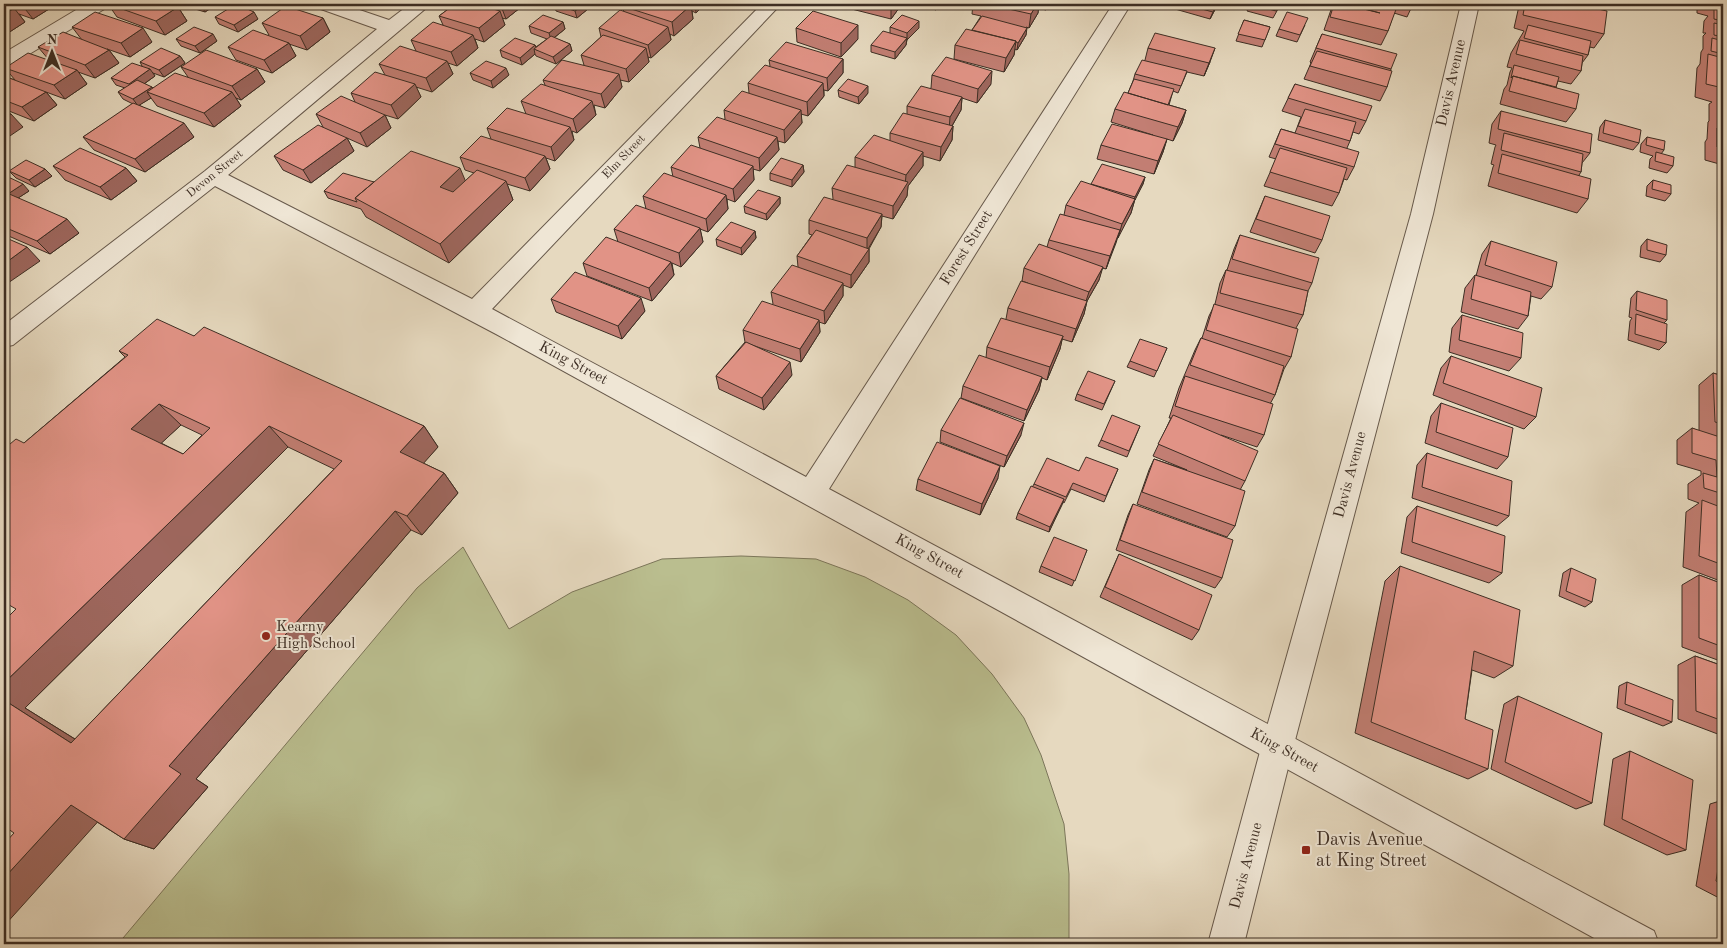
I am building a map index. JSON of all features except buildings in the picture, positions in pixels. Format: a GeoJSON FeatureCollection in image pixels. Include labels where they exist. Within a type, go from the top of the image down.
{"type":"FeatureCollection","features":[{"type":"Feature","properties":{"kind":"street"},"geometry":{"type":"LineString","coordinates":[[4,61],[99,4]]}},
{"type":"Feature","properties":{"kind":"street"},"geometry":{"type":"LineString","coordinates":[[325,4],[391,26]]}},
{"type":"Feature","properties":{"kind":"street","name":"Devon Street"},"geometry":{"type":"LineString","coordinates":[[4,338],[214,176],[391,26],[422,4]]}},
{"type":"Feature","properties":{"kind":"street","name":"Elm Street"},"geometry":{"type":"LineString","coordinates":[[475,311],[772,4]]}},
{"type":"Feature","properties":{"kind":"street","name":"Forest Street"},"geometry":{"type":"LineString","coordinates":[[812,492],[1122,4]]}},
{"type":"Feature","properties":{"kind":"street","name":"Davis Avenue"},"geometry":{"type":"LineString","coordinates":[[1226,944],[1277,748],[1422,214],[1470,4]]}},
{"type":"Feature","properties":{"kind":"street","name":"King Street"},"geometry":{"type":"LineString","coordinates":[[214,176],[475,311],[812,492],[1277,748],[1641,944]]}},
{"type":"Feature","properties":{"kind":"green space"},"geometry":{"type":"Polygon","coordinates":[[[463,547],[509,629],[572,592],[662,559],[741,556],[816,559],[865,577],[908,600],[956,635],[992,674],[1024,718],[1041,755],[1064,824],[1069,874],[1069,944],[118,944],[417,588],[463,547]]]}},
{"type":"Feature","properties":{"kind":"place","name":"Kearny High School"},"geometry":{"type":"Point","coordinates":[266,636]}},
{"type":"Feature","properties":{"kind":"place","name":"Davis Avenue at King Street"},"geometry":{"type":"Point","coordinates":[1306,850]}}]}
